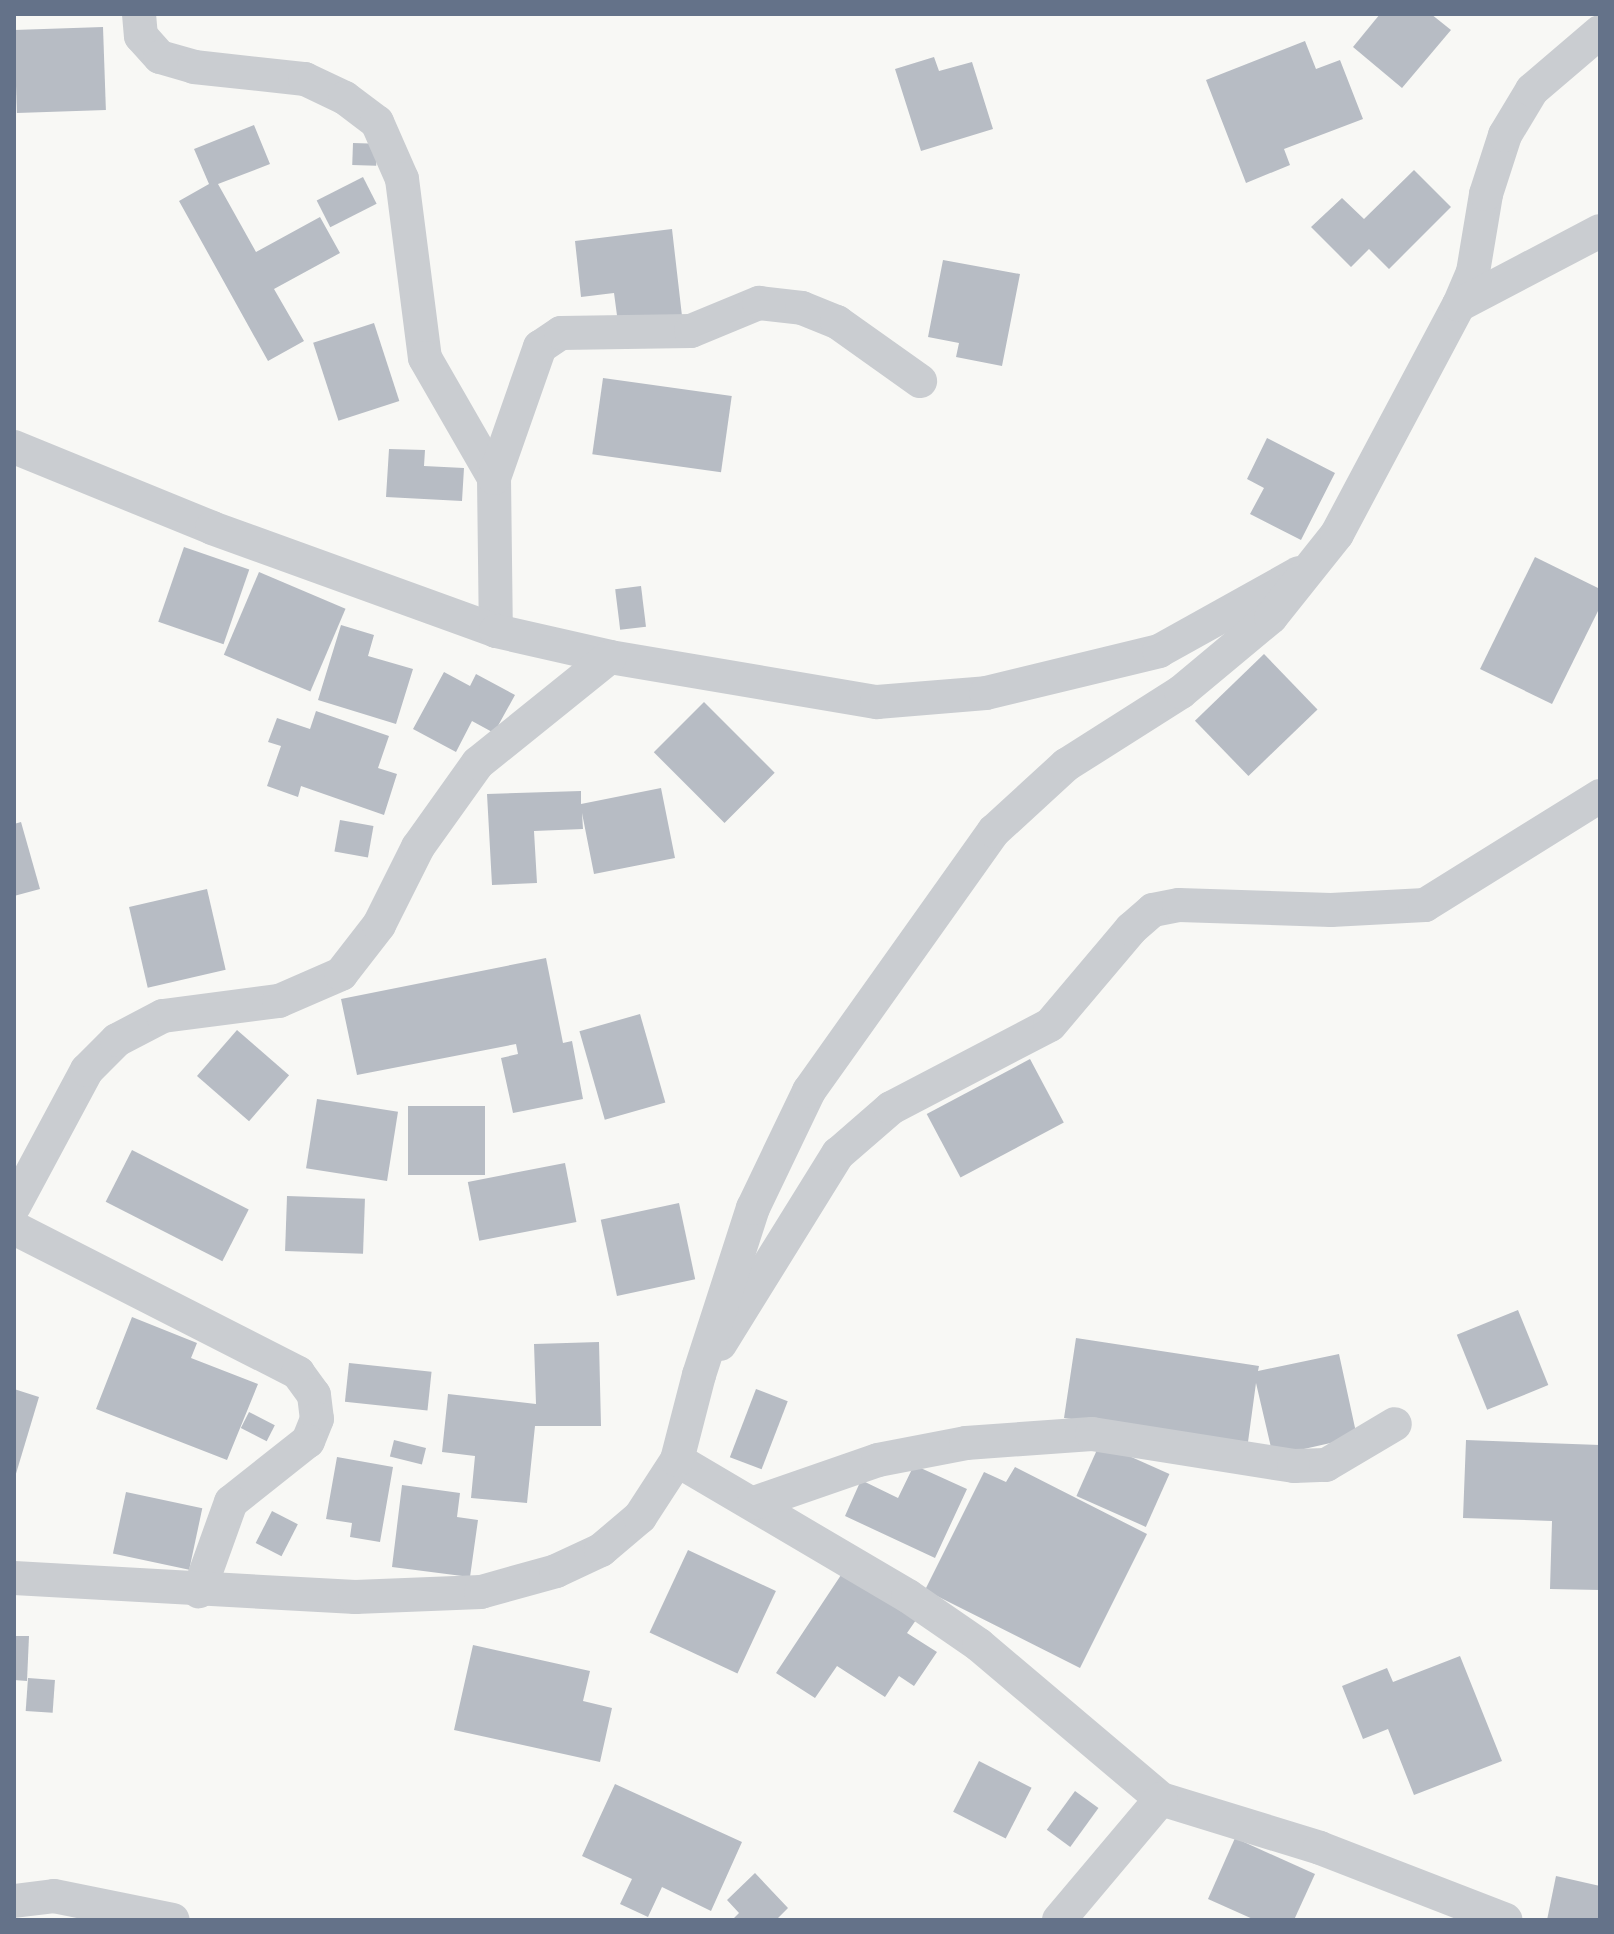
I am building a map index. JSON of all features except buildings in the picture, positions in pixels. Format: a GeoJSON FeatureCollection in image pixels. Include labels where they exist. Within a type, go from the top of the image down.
{"type":"FeatureCollection","features":[{"type":"Feature","properties":{"kind":"street"},"geometry":{"type":"LineString","coordinates":[[139,14],[141,36],[160,57],[194,67],[305,79],[345,98],[377,122],[402,179],[425,358],[494,478]]}},
{"type":"Feature","properties":{"kind":"street"},"geometry":{"type":"LineString","coordinates":[[14,1578],[199,1591],[355,1597],[481,1592],[556,1571],[601,1550],[640,1517],[677,1460],[699,1375],[753,1208],[809,1091],[994,831],[1066,765],[1181,692],[1271,617],[1337,534],[1459,305],[1473,272],[1486,194],[1505,135],[1532,90],[1600,32]]}},
{"type":"Feature","properties":{"kind":"street"},"geometry":{"type":"LineString","coordinates":[[1459,305],[1600,231]]}},
{"type":"Feature","properties":{"kind":"street"},"geometry":{"type":"LineString","coordinates":[[496,631],[494,478],[540,347],[561,333],[691,331],[759,303],[802,308],[837,322],[920,381]]}},
{"type":"Feature","properties":{"kind":"street"},"geometry":{"type":"LineString","coordinates":[[14,447],[212,528],[496,631],[610,657],[877,702],[986,693],[1159,651],[1296,576],[1337,534]]}},
{"type":"Feature","properties":{"kind":"street"},"geometry":{"type":"LineString","coordinates":[[14,1206],[87,1070],[117,1040],[163,1016],[279,1001],[341,974],[379,925],[418,847],[478,763],[610,657]]}},
{"type":"Feature","properties":{"kind":"street"},"geometry":{"type":"LineString","coordinates":[[699,1375],[838,1154],[891,1108],[1050,1025],[1131,929],[1153,910],[1179,905],[1331,910],[1425,905],[1600,796]]}},
{"type":"Feature","properties":{"kind":"street"},"geometry":{"type":"LineString","coordinates":[[14,1228],[298,1373],[314,1395],[317,1419],[308,1441],[231,1502],[199,1591]]}},
{"type":"Feature","properties":{"kind":"street"},"geometry":{"type":"LineString","coordinates":[[754,1503],[878,1460],[966,1443],[1092,1434],[1305,1466],[1326,1465],[1395,1424]]}},
{"type":"Feature","properties":{"kind":"street"},"geometry":{"type":"LineString","coordinates":[[677,1460],[754,1503],[979,1645],[1161,1799],[1320,1848],[1506,1920]]}},
{"type":"Feature","properties":{"kind":"street"},"geometry":{"type":"LineString","coordinates":[[1059,1920],[1161,1799]]}},
{"type":"Feature","properties":{"kind":"street"},"geometry":{"type":"LineString","coordinates":[[14,1901],[54,1896],[173,1920]]}}]}
